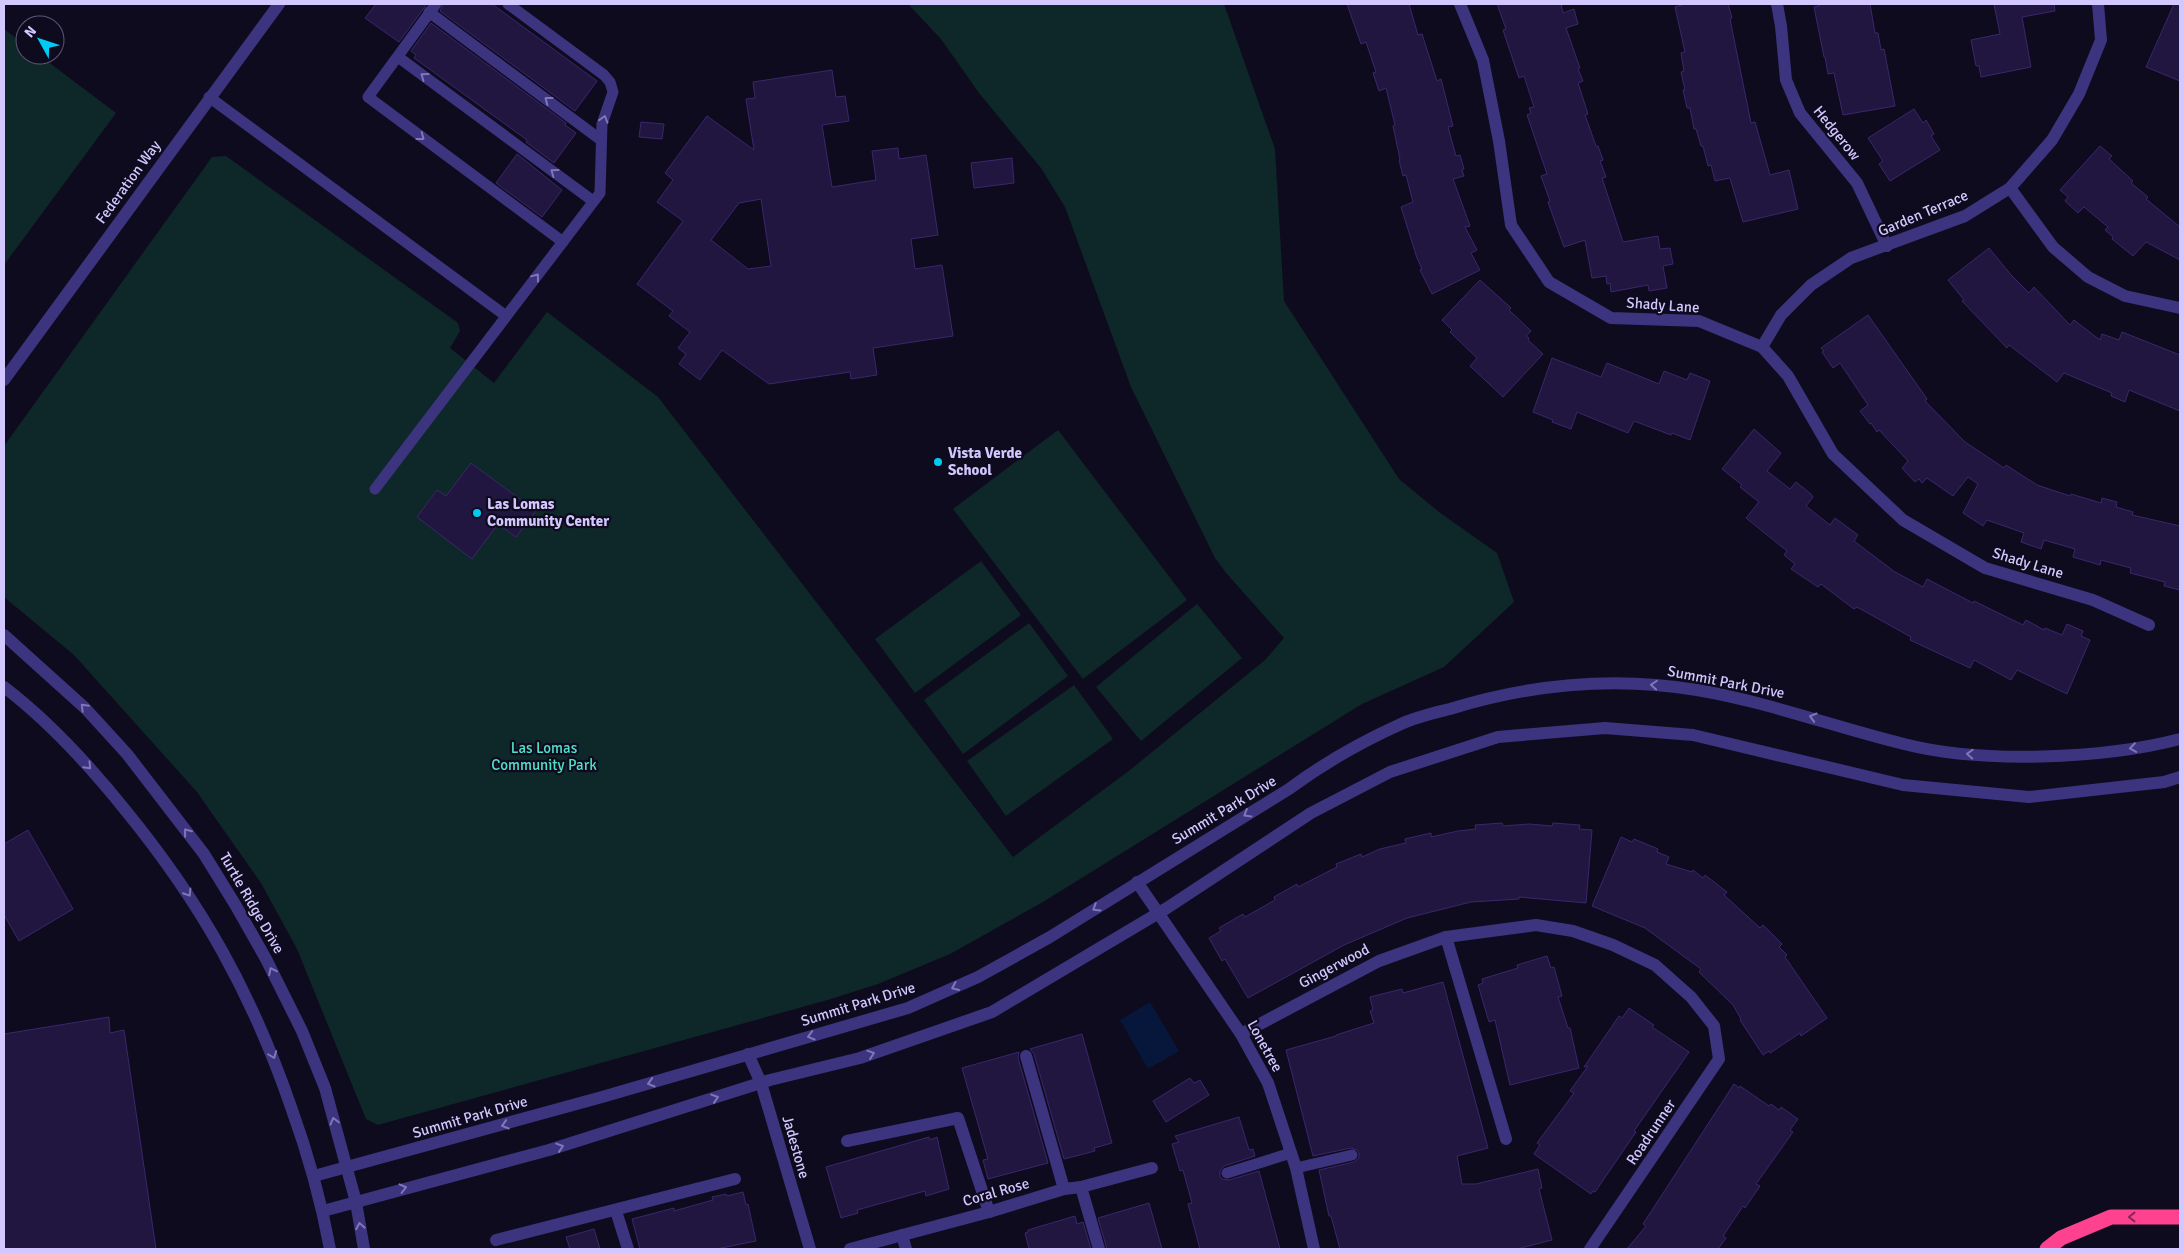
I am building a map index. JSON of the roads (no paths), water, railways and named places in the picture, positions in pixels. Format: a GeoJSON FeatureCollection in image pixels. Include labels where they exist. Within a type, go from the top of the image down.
{"type":"FeatureCollection","features":[{"type":"Feature","properties":{"kind":"highway"},"geometry":{"type":"LineString","coordinates":[[2047,1249],[2061,1238],[2111,1217],[2180,1217]]}},
{"type":"Feature","properties":{"kind":"street","name":"Federation Way"},"geometry":{"type":"LineString","coordinates":[[4,380],[209,97],[279,4]]}},
{"type":"Feature","properties":{"kind":"street","name":"Shady Lane"},"geometry":{"type":"LineString","coordinates":[[1460,4],[1483,60],[1499,141],[1511,225],[1549,282],[1611,318],[1699,321],[1762,347],[1788,376],[1833,454],[1903,520],[1985,568],[2093,600],[2149,625]]}},
{"type":"Feature","properties":{"kind":"street","name":"Hedgerow"},"geometry":{"type":"LineString","coordinates":[[1776,4],[1781,26],[1786,80],[1800,113],[1856,183],[1886,246]]}},
{"type":"Feature","properties":{"kind":"street","name":"Garden Terrace"},"geometry":{"type":"LineString","coordinates":[[1762,347],[1781,315],[1810,285],[1851,258],[1965,216],[2010,188],[2052,140],[2079,94],[2101,40],[2098,4]]}},
{"type":"Feature","properties":{"kind":"street"},"geometry":{"type":"LineString","coordinates":[[2010,188],[2053,247],[2088,277],[2125,296],[2180,308]]}},
{"type":"Feature","properties":{"kind":"street","name":"Turtle Ridge Drive"},"geometry":{"type":"LineString","coordinates":[[4,635],[85,708],[127,754],[204,854],[236,906],[266,959],[302,1031],[325,1088],[356,1202],[364,1249]]}},
{"type":"Feature","properties":{"kind":"street","name":"Summit Park Drive"},"geometry":{"type":"LineString","coordinates":[[314,1176],[584,1102],[917,1004],[986,972],[1050,937],[1289,789],[1325,763],[1403,723],[1476,700],[1538,687],[1600,682],[1652,684],[1697,690],[1800,714],[1905,745],[1950,753],[2007,756],[2111,752],[2157,745],[2180,739]]}},
{"type":"Feature","properties":{"kind":"street"},"geometry":{"type":"LineString","coordinates":[[4,687],[58,733],[103,782],[184,886],[219,943],[272,1051],[314,1176],[330,1249]]}},
{"type":"Feature","properties":{"kind":"street"},"geometry":{"type":"LineString","coordinates":[[323,1211],[549,1150],[761,1083],[860,1058],[992,1012],[1159,913],[1320,808],[1390,772],[1498,737],[1604,728],[1693,735],[1903,785],[2028,797],[2164,782],[2180,777]]}},
{"type":"Feature","properties":{"kind":"street","name":"Lonetree"},"geometry":{"type":"LineString","coordinates":[[1138,882],[1241,1034],[1268,1083],[1296,1168],[1314,1249]]}},
{"type":"Feature","properties":{"kind":"street","name":"Gingerwood"},"geometry":{"type":"LineString","coordinates":[[1241,1034],[1379,961],[1446,937],[1536,925],[1573,931],[1613,945],[1655,965],[1691,997],[1714,1026]]}},
{"type":"Feature","properties":{"kind":"street"},"geometry":{"type":"LineString","coordinates":[[1446,937],[1506,1138]]}},
{"type":"Feature","properties":{"kind":"street","name":"Roadrunner"},"geometry":{"type":"LineString","coordinates":[[1590,1249],[1720,1059],[1714,1026]]}},
{"type":"Feature","properties":{"kind":"street","name":"Jadestone"},"geometry":{"type":"LineString","coordinates":[[748,1054],[761,1083],[810,1249]]}},
{"type":"Feature","properties":{"kind":"street"},"geometry":{"type":"LineString","coordinates":[[1026,1056],[1064,1189]]}},
{"type":"Feature","properties":{"kind":"street"},"geometry":{"type":"LineString","coordinates":[[847,1141],[958,1118],[989,1212]]}},
{"type":"Feature","properties":{"kind":"street","name":"Coral Rose"},"geometry":{"type":"LineString","coordinates":[[850,1249],[989,1212],[1064,1189],[1081,1187],[1152,1168]]}},
{"type":"Feature","properties":{"kind":"street"},"geometry":{"type":"LineString","coordinates":[[496,1240],[734,1180]]}},
{"type":"Feature","properties":{"kind":"street"},"geometry":{"type":"LineString","coordinates":[[1081,1187],[1099,1249]]}},
{"type":"Feature","properties":{"kind":"street"},"geometry":{"type":"LineString","coordinates":[[616,1211],[628,1249]]}},
{"type":"Feature","properties":{"kind":"street"},"geometry":{"type":"LineString","coordinates":[[902,1235],[906,1249]]}},
{"type":"Feature","properties":{"kind":"lane"},"geometry":{"type":"LineString","coordinates":[[375,489],[600,193],[602,124],[612,92],[610,82],[604,75],[508,4]]}},
{"type":"Feature","properties":{"kind":"lane"},"geometry":{"type":"LineString","coordinates":[[563,242],[368,97],[432,8],[602,140]]}},
{"type":"Feature","properties":{"kind":"lane"},"geometry":{"type":"LineString","coordinates":[[398,57],[594,201]]}},
{"type":"Feature","properties":{"kind":"lane"},"geometry":{"type":"LineString","coordinates":[[209,97],[506,316]]}},
{"type":"Feature","properties":{"kind":"lane"},"geometry":{"type":"LineString","coordinates":[[1227,1173],[1291,1153]]}},
{"type":"Feature","properties":{"kind":"lane"},"geometry":{"type":"LineString","coordinates":[[1296,1168],[1352,1155]]}},
{"type":"Feature","properties":{"kind":"water"},"geometry":{"type":"Polygon","coordinates":[[[1150,1002],[1179,1051],[1148,1069],[1120,1020],[1150,1002]]]}},
{"type":"Feature","properties":{"kind":"place","name":"Vista Verde School"},"geometry":{"type":"Point","coordinates":[938,462]}},
{"type":"Feature","properties":{"kind":"place","name":"Las Lomas Community Center"},"geometry":{"type":"Point","coordinates":[477,513]}},
{"type":"Feature","properties":{"kind":"park label","name":"Las Lomas Community Park"},"geometry":{"type":"Point","coordinates":[544,756]}}]}
